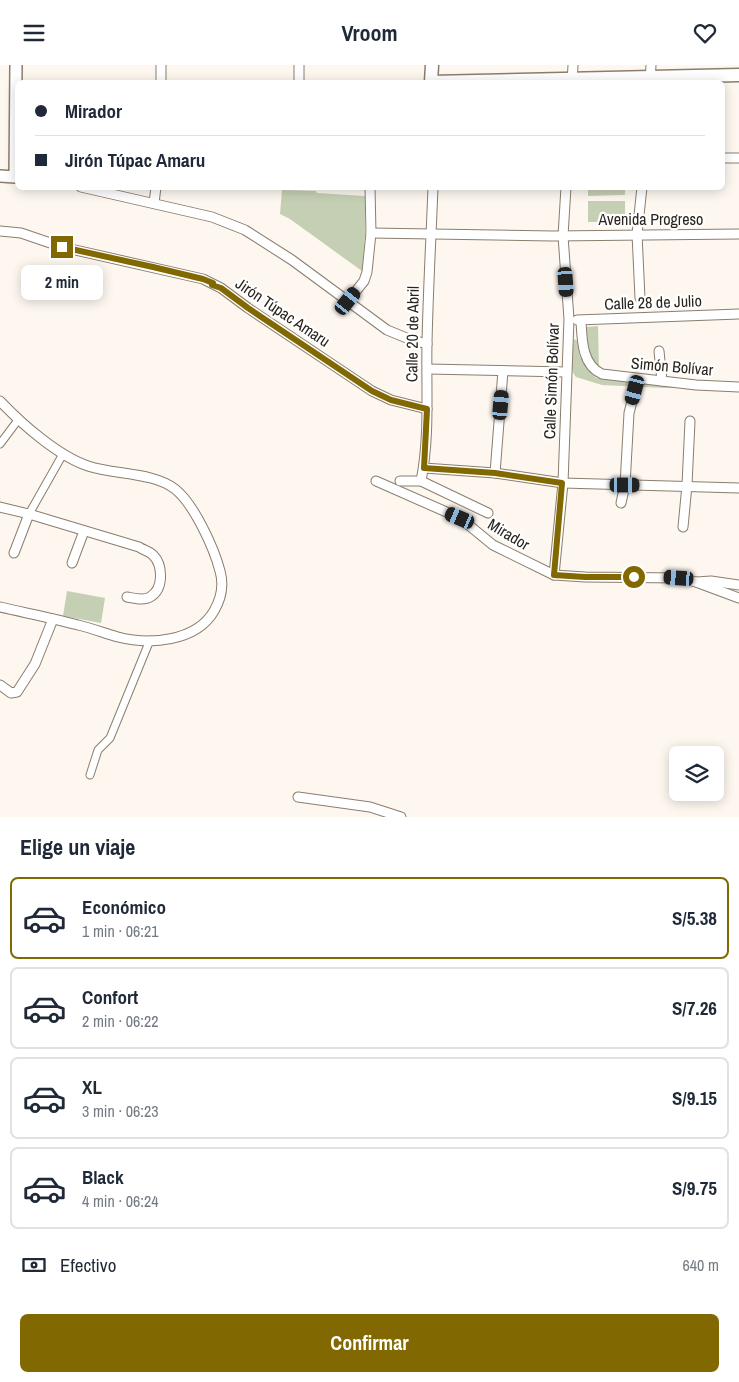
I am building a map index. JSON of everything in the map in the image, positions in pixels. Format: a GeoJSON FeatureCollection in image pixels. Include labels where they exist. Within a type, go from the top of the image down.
{"type":"FeatureCollection","features":[{"type":"Feature","properties":{"kind":"main road"},"geometry":{"type":"LineString","coordinates":[[431,80],[432,65]]}},
{"type":"Feature","properties":{"kind":"main road"},"geometry":{"type":"LineString","coordinates":[[585,80],[650,75],[739,75]]}},
{"type":"Feature","properties":{"kind":"street"},"geometry":{"type":"LineString","coordinates":[[16,65],[16,80]]}},
{"type":"Feature","properties":{"kind":"street"},"geometry":{"type":"LineString","coordinates":[[161,65],[161,80]]}},
{"type":"Feature","properties":{"kind":"street"},"geometry":{"type":"LineString","coordinates":[[298,80],[299,65]]}},
{"type":"Feature","properties":{"kind":"street"},"geometry":{"type":"LineString","coordinates":[[572,80],[573,65]]}},
{"type":"Feature","properties":{"kind":"street"},"geometry":{"type":"LineString","coordinates":[[725,158],[739,158]]}},
{"type":"Feature","properties":{"kind":"street"},"geometry":{"type":"LineString","coordinates":[[0,176],[15,177]]}},
{"type":"Feature","properties":{"kind":"street"},"geometry":{"type":"LineString","coordinates":[[96,190],[212,217],[245,230],[292,259],[388,330],[408,339],[427,343]]}},
{"type":"Feature","properties":{"kind":"street"},"geometry":{"type":"LineString","coordinates":[[154,203],[156,190]]}},
{"type":"Feature","properties":{"kind":"street"},"geometry":{"type":"LineString","coordinates":[[348,301],[366,276],[371,233],[370,190]]}},
{"type":"Feature","properties":{"kind":"street","name":"Calle 20 de Abril"},"geometry":{"type":"LineString","coordinates":[[421,481],[424,468],[427,409],[427,343],[433,190]]}},
{"type":"Feature","properties":{"kind":"street","name":"Calle Simón Bolívar"},"geometry":{"type":"LineString","coordinates":[[554,575],[562,483],[569,319],[563,236],[566,190]]}},
{"type":"Feature","properties":{"kind":"street"},"geometry":{"type":"LineString","coordinates":[[640,298],[637,234],[642,190]]}},
{"type":"Feature","properties":{"kind":"street","name":"Jirón Túpac Amaru"},"geometry":{"type":"LineString","coordinates":[[0,231],[21,233],[62,247],[153,267],[213,283],[212,285],[221,288],[372,391],[391,400],[427,409]]}},
{"type":"Feature","properties":{"kind":"street","name":"Avenida Progreso"},"geometry":{"type":"LineString","coordinates":[[371,233],[563,236],[739,234]]}},
{"type":"Feature","properties":{"kind":"street","name":"Calle 28 de Julio"},"geometry":{"type":"LineString","coordinates":[[569,319],[581,321],[739,314]]}},
{"type":"Feature","properties":{"kind":"street","name":"Simón Bolívar"},"geometry":{"type":"LineString","coordinates":[[581,321],[584,351],[589,363],[597,372],[696,385],[739,387]]}},
{"type":"Feature","properties":{"kind":"street"},"geometry":{"type":"LineString","coordinates":[[659,351],[662,381]]}},
{"type":"Feature","properties":{"kind":"street"},"geometry":{"type":"LineString","coordinates":[[428,369],[566,373]]}},
{"type":"Feature","properties":{"kind":"street"},"geometry":{"type":"LineString","coordinates":[[495,473],[504,371]]}},
{"type":"Feature","properties":{"kind":"street"},"geometry":{"type":"LineString","coordinates":[[622,503],[625,485],[629,413],[635,390]]}},
{"type":"Feature","properties":{"kind":"street"},"geometry":{"type":"LineString","coordinates":[[0,401],[18,420],[63,454],[89,467],[155,479],[170,485],[186,501],[211,543],[219,566],[222,583],[219,601],[212,615],[194,630],[169,638],[150,640],[118,637],[0,607]]}},
{"type":"Feature","properties":{"kind":"street"},"geometry":{"type":"LineString","coordinates":[[0,444],[18,420]]}},
{"type":"Feature","properties":{"kind":"street"},"geometry":{"type":"LineString","coordinates":[[683,527],[690,421]]}},
{"type":"Feature","properties":{"kind":"street"},"geometry":{"type":"LineString","coordinates":[[14,553],[29,514],[63,454]]}},
{"type":"Feature","properties":{"kind":"street"},"geometry":{"type":"LineString","coordinates":[[424,468],[495,473],[562,483],[687,485],[739,488]]}},
{"type":"Feature","properties":{"kind":"street","name":"Mirador"},"geometry":{"type":"LineString","coordinates":[[376,481],[460,518],[493,545],[554,575],[663,577],[696,582],[739,598]]}},
{"type":"Feature","properties":{"kind":"street"},"geometry":{"type":"LineString","coordinates":[[400,481],[421,481],[488,513]]}},
{"type":"Feature","properties":{"kind":"street"},"geometry":{"type":"LineString","coordinates":[[0,507],[139,547],[150,553],[156,559],[161,574],[158,589],[146,599],[127,597]]}},
{"type":"Feature","properties":{"kind":"street"},"geometry":{"type":"LineString","coordinates":[[72,563],[84,531]]}},
{"type":"Feature","properties":{"kind":"street","name":"Mirador"},"geometry":{"type":"LineString","coordinates":[[696,582],[711,581],[739,585]]}},
{"type":"Feature","properties":{"kind":"street"},"geometry":{"type":"LineString","coordinates":[[0,685],[11,693],[17,692],[35,664],[53,619]]}},
{"type":"Feature","properties":{"kind":"street"},"geometry":{"type":"LineString","coordinates":[[90,775],[98,751],[110,738],[150,640]]}},
{"type":"Feature","properties":{"kind":"street"},"geometry":{"type":"LineString","coordinates":[[298,797],[370,807],[401,817]]}},
{"type":"Feature","properties":{"kind":"green space"},"geometry":{"type":"Polygon","coordinates":[[[282,190],[365,196],[365,236],[362,271],[290,219],[280,214],[282,190]]]}},
{"type":"Feature","properties":{"kind":"green space"},"geometry":{"type":"Polygon","coordinates":[[[588,190],[625,190],[625,195],[588,196],[588,190]]]}},
{"type":"Feature","properties":{"kind":"green space"},"geometry":{"type":"Polygon","coordinates":[[[588,201],[625,201],[625,222],[588,222],[588,201]]]}},
{"type":"Feature","properties":{"kind":"green space"},"geometry":{"type":"Polygon","coordinates":[[[598,326],[599,369],[589,349],[586,327],[598,326]]]}},
{"type":"Feature","properties":{"kind":"green space"},"geometry":{"type":"Polygon","coordinates":[[[574,339],[577,341],[580,357],[596,378],[675,386],[664,388],[602,385],[576,377],[572,369],[574,339]]]}},
{"type":"Feature","properties":{"kind":"green space"},"geometry":{"type":"Polygon","coordinates":[[[67,591],[105,598],[101,623],[63,616],[67,591]]]}},
{"type":"Feature","properties":{"kind":"route"},"geometry":{"type":"LineString","coordinates":[[62,247],[153,267],[213,283],[212,285],[221,288],[372,391],[391,400],[427,409],[424,468],[495,473],[562,483],[554,557],[554,575],[634,577]]}}]}
